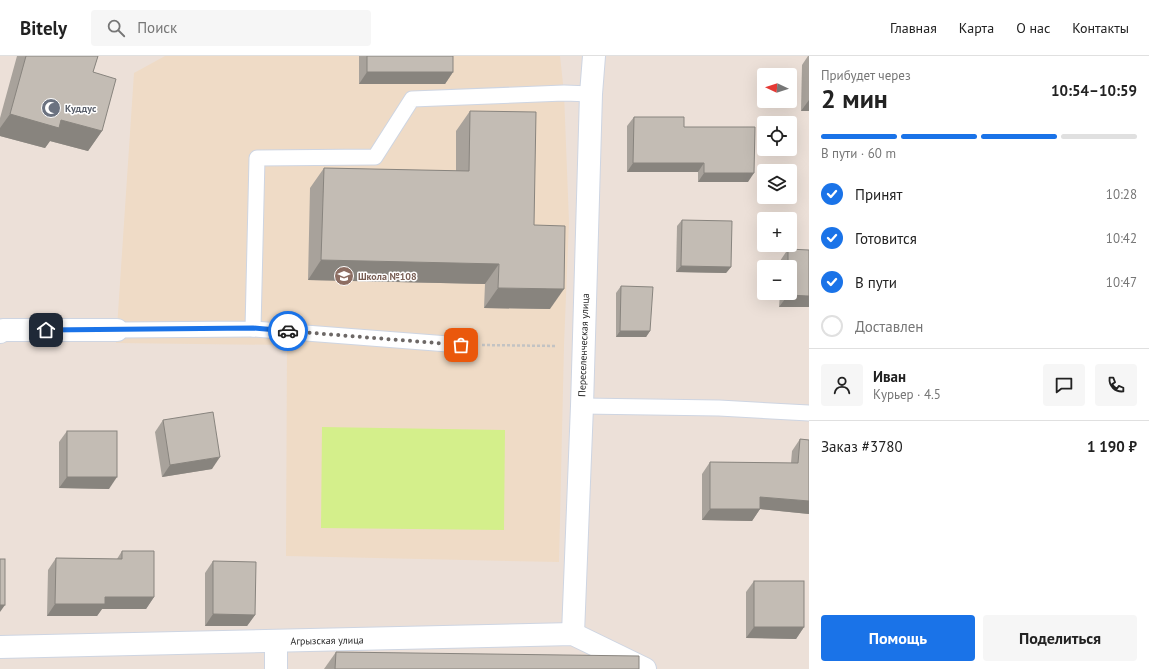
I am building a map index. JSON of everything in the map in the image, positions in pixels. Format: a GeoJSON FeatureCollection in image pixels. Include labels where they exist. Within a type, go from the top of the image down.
{"type":"FeatureCollection","features":[{"type":"Feature","properties":{"kind":"street","name":"Переселенческая улица"},"geometry":{"type":"LineString","coordinates":[[573,634],[582,406],[591,94],[594,56]]}},
{"type":"Feature","properties":{"kind":"street"},"geometry":{"type":"LineString","coordinates":[[0,332],[3,330],[117,330]]}},
{"type":"Feature","properties":{"kind":"street","name":"Агрызская улица"},"geometry":{"type":"LineString","coordinates":[[0,647],[573,634],[645,669]]}},
{"type":"Feature","properties":{"kind":"street"},"geometry":{"type":"LineString","coordinates":[[276,641],[276,669]]}},
{"type":"Feature","properties":{"kind":"lane"},"geometry":{"type":"LineString","coordinates":[[253,328],[257,158],[376,157],[412,99],[564,93],[591,94]]}},
{"type":"Feature","properties":{"kind":"lane"},"geometry":{"type":"LineString","coordinates":[[117,330],[253,328],[461,345]]}},
{"type":"Feature","properties":{"kind":"lane"},"geometry":{"type":"LineString","coordinates":[[582,406],[719,408],[809,413]]}},
{"type":"Feature","properties":{"kind":"path"},"geometry":{"type":"LineString","coordinates":[[461,345],[564,346],[583,348]]}},
{"type":"Feature","properties":{"kind":"shaded area","name":"Школа №108"},"geometry":{"type":"Polygon","coordinates":[[[165,56],[560,56],[564,93],[569,222],[564,346],[559,562],[286,556],[287,345],[116,343],[134,73],[165,56]]]}},
{"type":"Feature","properties":{"kind":"green space"},"geometry":{"type":"Polygon","coordinates":[[[322,427],[505,430],[504,530],[321,528],[322,427]]]}},
{"type":"Feature","properties":{"kind":"building","name":"Куддус"},"geometry":{"type":"Polygon","coordinates":[[[26,56],[98,56],[93,72],[116,79],[102,131],[61,120],[59,128],[10,114],[26,56]]]}},
{"type":"Feature","properties":{"kind":"building"},"geometry":{"type":"Polygon","coordinates":[[[367,56],[453,56],[453,72],[367,72],[367,56]]]}},
{"type":"Feature","properties":{"kind":"building"},"geometry":{"type":"Polygon","coordinates":[[[470,111],[536,112],[534,225],[565,226],[564,289],[498,288],[499,264],[321,260],[324,168],[469,171],[470,111]]]}},
{"type":"Feature","properties":{"kind":"building"},"geometry":{"type":"Polygon","coordinates":[[[634,117],[684,117],[684,127],[755,127],[754,173],[704,173],[704,163],[633,163],[634,117]]]}},
{"type":"Feature","properties":{"kind":"building"},"geometry":{"type":"Polygon","coordinates":[[[682,220],[732,221],[731,267],[681,266],[682,220]]]}},
{"type":"Feature","properties":{"kind":"building"},"geometry":{"type":"Polygon","coordinates":[[[797,249],[809,250],[809,296],[797,295],[797,260],[788,260],[788,252],[797,252],[797,249]]]}},
{"type":"Feature","properties":{"kind":"building"},"geometry":{"type":"Polygon","coordinates":[[[621,286],[653,287],[650,331],[620,331],[621,286]]]}},
{"type":"Feature","properties":{"kind":"building"},"geometry":{"type":"Polygon","coordinates":[[[213,412],[220,457],[170,465],[163,420],[213,412]]]}},
{"type":"Feature","properties":{"kind":"building"},"geometry":{"type":"Polygon","coordinates":[[[67,431],[117,431],[117,477],[67,477],[67,431]]]}},
{"type":"Feature","properties":{"kind":"building"},"geometry":{"type":"Polygon","coordinates":[[[800,439],[809,440],[809,501],[760,497],[760,509],[710,509],[710,462],[798,463],[800,439]]]}},
{"type":"Feature","properties":{"kind":"building"},"geometry":{"type":"Polygon","coordinates":[[[122,551],[154,551],[154,597],[105,597],[105,604],[55,604],[56,558],[122,559],[122,551]]]}},
{"type":"Feature","properties":{"kind":"building"},"geometry":{"type":"Polygon","coordinates":[[[0,559],[5,559],[5,605],[0,605],[0,559]]]}},
{"type":"Feature","properties":{"kind":"building"},"geometry":{"type":"Polygon","coordinates":[[[213,561],[256,562],[255,615],[213,614],[213,561]]]}},
{"type":"Feature","properties":{"kind":"building"},"geometry":{"type":"Polygon","coordinates":[[[754,581],[804,581],[804,627],[754,627],[754,581]]]}},
{"type":"Feature","properties":{"kind":"building"},"geometry":{"type":"Polygon","coordinates":[[[336,652],[639,656],[639,669],[335,669],[336,652]]]}},
{"type":"Feature","properties":{"kind":"way so far"},"geometry":{"type":"LineString","coordinates":[[288,331],[461,345]]}},
{"type":"Feature","properties":{"kind":"place","name":"Куддус"},"geometry":{"type":"Point","coordinates":[51,108]}},
{"type":"Feature","properties":{"kind":"place","name":"Школа №108"},"geometry":{"type":"Point","coordinates":[344,276]}},
{"type":"Feature","properties":{"kind":"route"},"geometry":{"type":"LineString","coordinates":[[46,330],[253,328],[288,331]]}}]}
